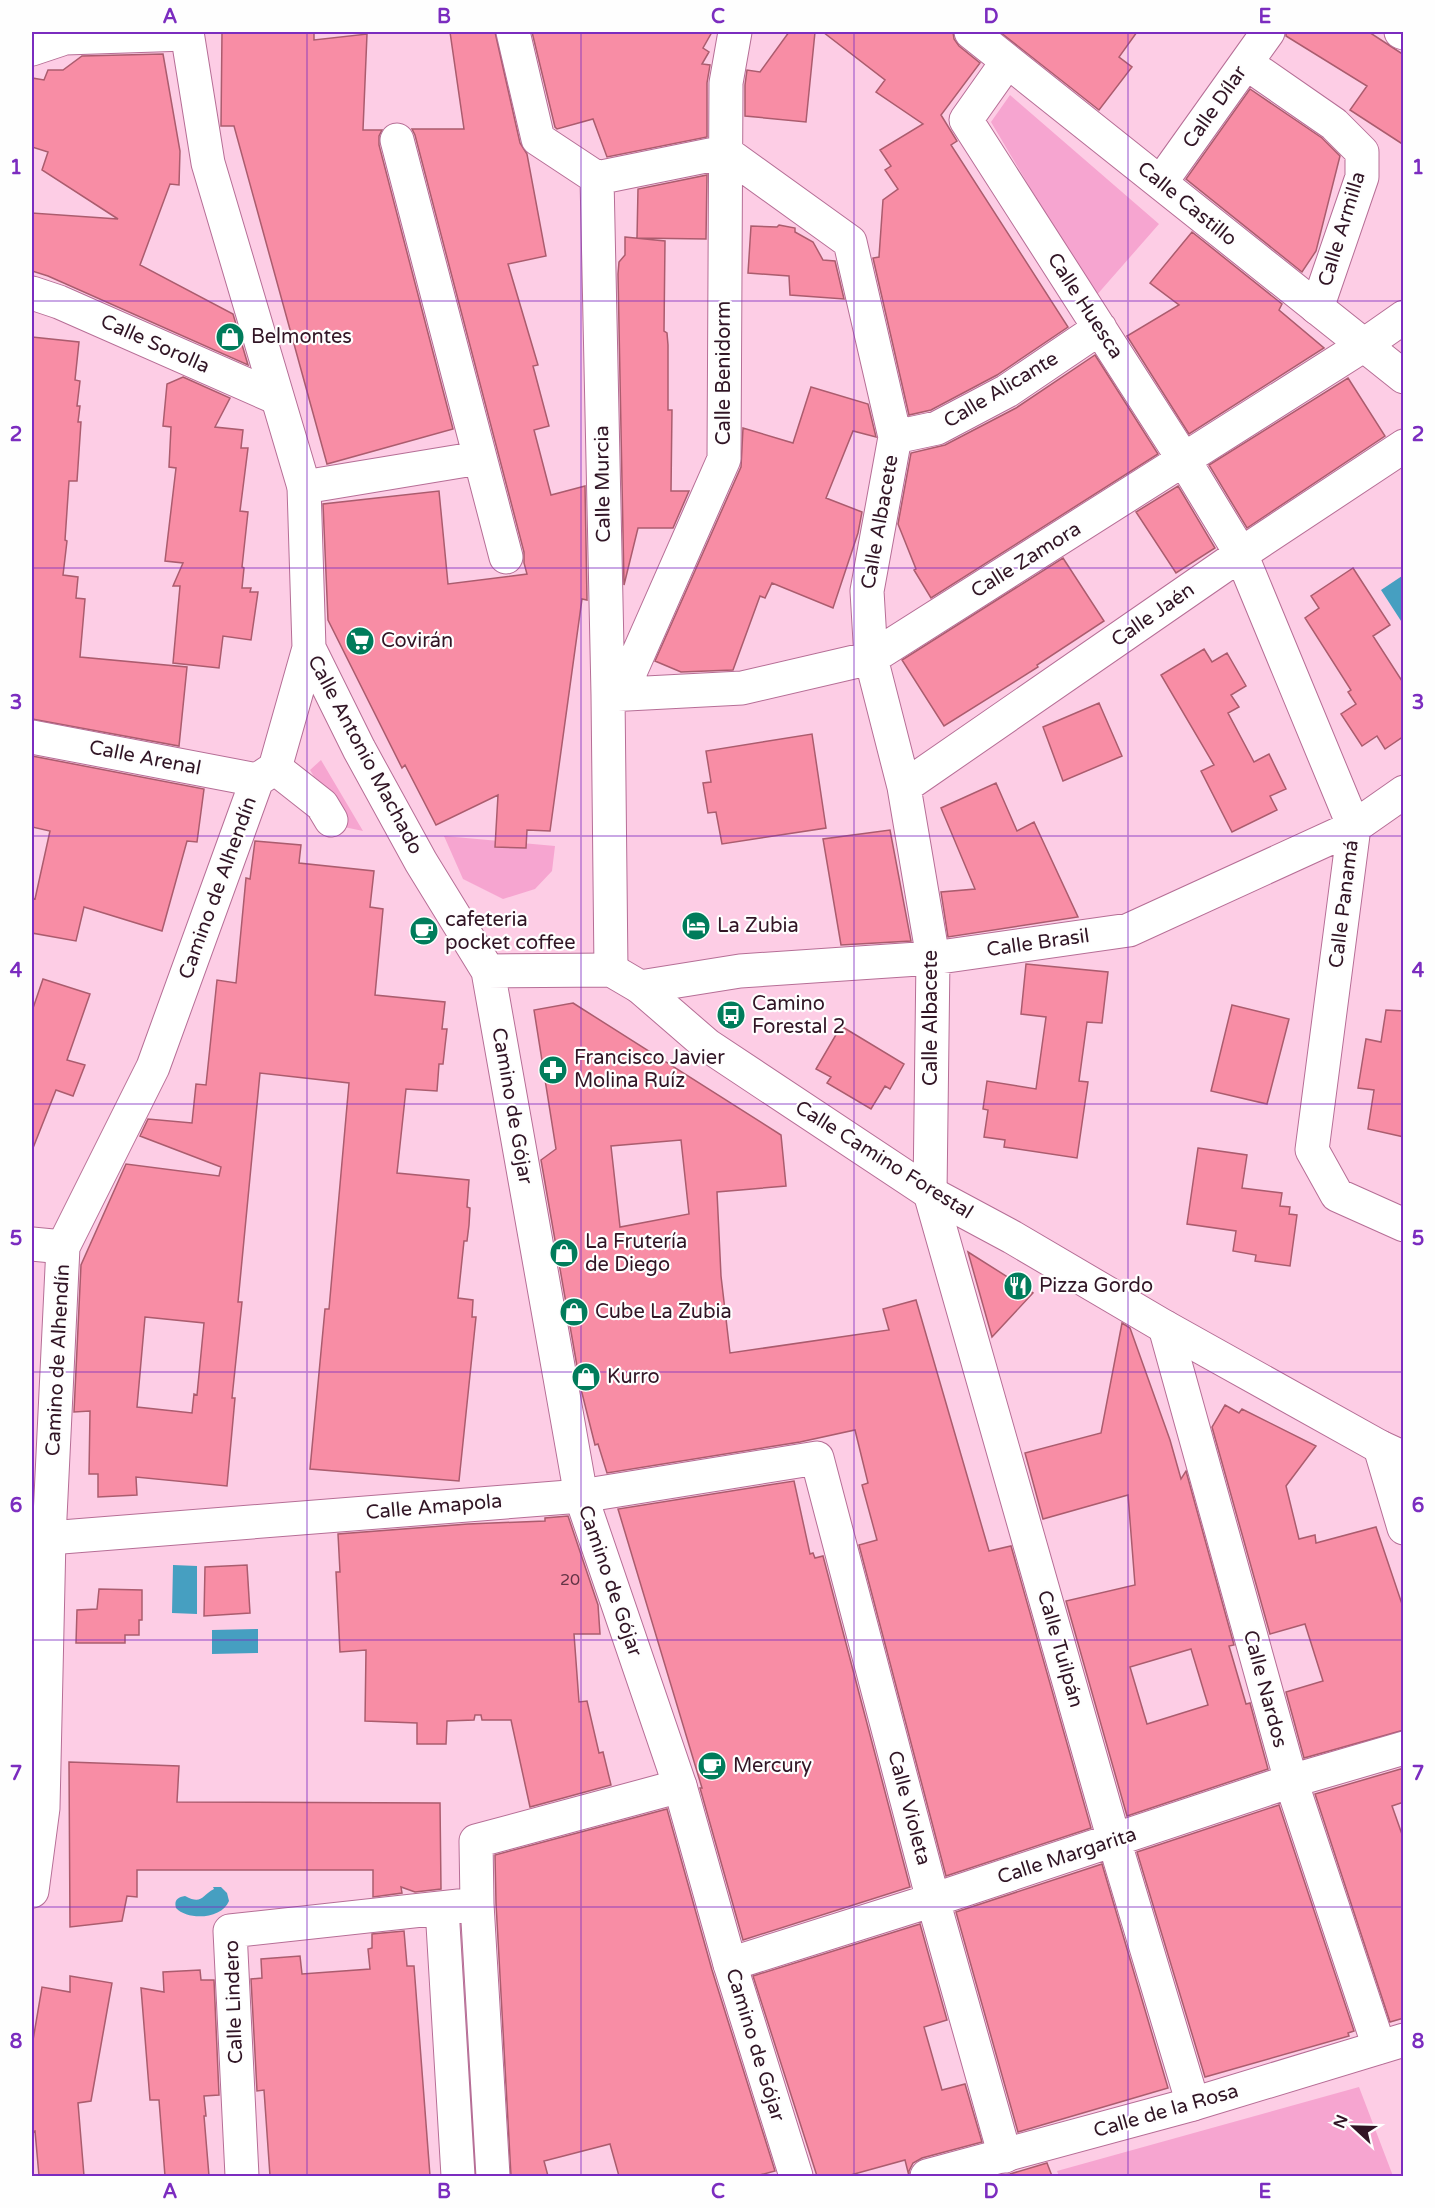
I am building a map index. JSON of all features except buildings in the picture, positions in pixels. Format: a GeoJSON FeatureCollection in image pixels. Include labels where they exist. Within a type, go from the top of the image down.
{"type":"FeatureCollection","features":[{"type":"Feature","properties":{"kind":"street"},"geometry":{"type":"LineString","coordinates":[[513,32],[538,139],[597,178],[725,152]]}},
{"type":"Feature","properties":{"kind":"street","name":"Calle Benidorm"},"geometry":{"type":"LineString","coordinates":[[615,694],[724,459],[726,83],[735,32]]}},
{"type":"Feature","properties":{"kind":"street","name":"Calle Castillo"},"geometry":{"type":"LineString","coordinates":[[970,32],[1404,377]]}},
{"type":"Feature","properties":{"kind":"street","name":"Calle Dílar"},"geometry":{"type":"LineString","coordinates":[[1161,182],[1268,32]]}},
{"type":"Feature","properties":{"kind":"street"},"geometry":{"type":"LineString","coordinates":[[32,49],[65,38],[187,33]]}},
{"type":"Feature","properties":{"kind":"street","name":"Calle Antonio Machado"},"geometry":{"type":"LineString","coordinates":[[187,33],[208,163],[304,487],[309,648],[359,749],[415,852],[488,970]]}},
{"type":"Feature","properties":{"kind":"street","name":"Calle Huesca"},"geometry":{"type":"LineString","coordinates":[[1007,62],[966,120],[1184,460],[1241,554]]}},
{"type":"Feature","properties":{"kind":"street","name":"Calle Armilla"},"geometry":{"type":"LineString","coordinates":[[1246,63],[1334,124],[1362,152],[1362,177],[1317,308]]}},
{"type":"Feature","properties":{"kind":"street"},"geometry":{"type":"LineString","coordinates":[[397,140],[506,557]]}},
{"type":"Feature","properties":{"kind":"street","name":"Calle Albacete"},"geometry":{"type":"LineString","coordinates":[[725,152],[850,242],[895,437],[867,591],[871,658],[903,787],[933,958],[930,1193]]}},
{"type":"Feature","properties":{"kind":"street","name":"Calle Murcia"},"geometry":{"type":"LineString","coordinates":[[597,178],[615,694],[611,970]]}},
{"type":"Feature","properties":{"kind":"street","name":"Calle Sorolla"},"geometry":{"type":"LineString","coordinates":[[32,293],[59,302],[277,398]]}},
{"type":"Feature","properties":{"kind":"street","name":"Calle Zamora"},"geometry":{"type":"LineString","coordinates":[[615,694],[742,688],[871,658],[1364,345],[1404,317]]}},
{"type":"Feature","properties":{"kind":"street","name":"Calle Alicante"},"geometry":{"type":"LineString","coordinates":[[895,437],[937,428],[987,402],[1100,328]]}},
{"type":"Feature","properties":{"kind":"street","name":"Calle Jaén"},"geometry":{"type":"LineString","coordinates":[[903,787],[1241,554],[1404,446]]}},
{"type":"Feature","properties":{"kind":"street"},"geometry":{"type":"LineString","coordinates":[[304,487],[479,458]]}},
{"type":"Feature","properties":{"kind":"street","name":"Calle Panamá"},"geometry":{"type":"LineString","coordinates":[[1241,554],[1354,827],[1312,1150],[1337,1195],[1404,1225]]}},
{"type":"Feature","properties":{"kind":"street","name":"Camino de Alhendín"},"geometry":{"type":"LineString","coordinates":[[32,1890],[44,1808],[49,1538],[63,1247],[153,1067],[266,774],[309,648]]}},
{"type":"Feature","properties":{"kind":"street","name":"Calle Arenal"},"geometry":{"type":"LineString","coordinates":[[32,737],[266,774]]}},
{"type":"Feature","properties":{"kind":"street"},"geometry":{"type":"LineString","coordinates":[[266,774],[322,805],[331,820]]}},
{"type":"Feature","properties":{"kind":"street","name":"Calle Brasil"},"geometry":{"type":"LineString","coordinates":[[640,987],[740,971],[933,958],[1129,930],[1354,827],[1404,792]]}},
{"type":"Feature","properties":{"kind":"street"},"geometry":{"type":"LineString","coordinates":[[488,970],[611,970]]}},
{"type":"Feature","properties":{"kind":"street","name":"Camino de Gójar"},"geometry":{"type":"LineString","coordinates":[[488,970],[581,1496],[680,1786],[730,1964],[794,2176]]}},
{"type":"Feature","properties":{"kind":"street","name":"Calle Camino Forestal"},"geometry":{"type":"LineString","coordinates":[[611,970],[640,987],[707,1045],[930,1193],[1012,1237],[1165,1327],[1392,1453]]}},
{"type":"Feature","properties":{"kind":"street","name":"Calle Tuilpán"},"geometry":{"type":"LineString","coordinates":[[930,1193],[1114,1840],[1193,2104]]}},
{"type":"Feature","properties":{"kind":"street"},"geometry":{"type":"LineString","coordinates":[[32,1244],[63,1247]]}},
{"type":"Feature","properties":{"kind":"street","name":"Calle Nardos"},"geometry":{"type":"LineString","coordinates":[[1165,1327],[1291,1781],[1391,2044]]}},
{"type":"Feature","properties":{"kind":"street"},"geometry":{"type":"LineString","coordinates":[[1392,1453],[1404,1528]]}},
{"type":"Feature","properties":{"kind":"street","name":"Calle Amapola"},"geometry":{"type":"LineString","coordinates":[[49,1538],[581,1496],[817,1458]]}},
{"type":"Feature","properties":{"kind":"street","name":"Calle Violeta"},"geometry":{"type":"LineString","coordinates":[[817,1458],[933,1900],[1005,2156]]}},
{"type":"Feature","properties":{"kind":"street","name":"Calle Margarita"},"geometry":{"type":"LineString","coordinates":[[730,1964],[933,1900],[1291,1781],[1404,1748]]}},
{"type":"Feature","properties":{"kind":"street"},"geometry":{"type":"LineString","coordinates":[[493,2176],[477,1904],[476,1841],[680,1786]]}},
{"type":"Feature","properties":{"kind":"street","name":"Calle Lindero"},"geometry":{"type":"LineString","coordinates":[[242,2176],[230,1931],[477,1904]]}},
{"type":"Feature","properties":{"kind":"street"},"geometry":{"type":"LineString","coordinates":[[442,1908],[458,2176]]}},
{"type":"Feature","properties":{"kind":"street","name":"Calle de la Rosa"},"geometry":{"type":"LineString","coordinates":[[927,2176],[1193,2104],[1391,2044]]}},
{"type":"Feature","properties":{"kind":"shaded area"},"geometry":{"type":"Polygon","coordinates":[[[1010,95],[1159,224],[1095,297],[991,122],[1010,95]]]}},
{"type":"Feature","properties":{"kind":"shaded area"},"geometry":{"type":"Polygon","coordinates":[[[321,760],[363,831],[344,827],[310,770],[321,760]]]}},
{"type":"Feature","properties":{"kind":"shaded area"},"geometry":{"type":"Polygon","coordinates":[[[444,836],[555,846],[552,871],[535,889],[503,899],[463,879],[444,836]]]}},
{"type":"Feature","properties":{"kind":"shaded area"},"geometry":{"type":"Polygon","coordinates":[[[1359,2087],[1393,2176],[1059,2176],[1057,2171],[1359,2087]]]}},
{"type":"Feature","properties":{"kind":"water"},"geometry":{"type":"Polygon","coordinates":[[[1402,576],[1404,578],[1403,624],[1381,590],[1402,576]]]}},
{"type":"Feature","properties":{"kind":"water"},"geometry":{"type":"Polygon","coordinates":[[[173,1565],[197,1566],[197,1614],[172,1613],[173,1565]]]}},
{"type":"Feature","properties":{"kind":"water"},"geometry":{"type":"Polygon","coordinates":[[[258,1629],[258,1653],[212,1654],[212,1630],[258,1629]]]}},
{"type":"Feature","properties":{"kind":"water"},"geometry":{"type":"Polygon","coordinates":[[[213,1887],[221,1887],[227,1893],[229,1901],[219,1912],[196,1916],[188,1915],[176,1908],[175,1903],[178,1898],[185,1896],[198,1900],[214,1889],[213,1887]]]}},
{"type":"Feature","properties":{"kind":"place","name":"Belmontes"},"geometry":{"type":"Point","coordinates":[230,337]}},
{"type":"Feature","properties":{"kind":"place","name":"Covirán"},"geometry":{"type":"Point","coordinates":[360,641]}},
{"type":"Feature","properties":{"kind":"place","name":"La Zubia"},"geometry":{"type":"Point","coordinates":[696,926]}},
{"type":"Feature","properties":{"kind":"place","name":"cafeteria pocket coffee"},"geometry":{"type":"Point","coordinates":[424,931]}},
{"type":"Feature","properties":{"kind":"place","name":"Camino Forestal 2"},"geometry":{"type":"Point","coordinates":[731,1015]}},
{"type":"Feature","properties":{"kind":"place","name":"Francisco Javier Molina Ruíz"},"geometry":{"type":"Point","coordinates":[553,1070]}},
{"type":"Feature","properties":{"kind":"place","name":"La Frutería de Diego"},"geometry":{"type":"Point","coordinates":[564,1253]}},
{"type":"Feature","properties":{"kind":"place","name":"Pizza Gordo"},"geometry":{"type":"Point","coordinates":[1018,1286]}},
{"type":"Feature","properties":{"kind":"place","name":"Cube La Zubia"},"geometry":{"type":"Point","coordinates":[574,1312]}},
{"type":"Feature","properties":{"kind":"place","name":"Kurro"},"geometry":{"type":"Point","coordinates":[586,1377]}},
{"type":"Feature","properties":{"kind":"place","name":"Mercury"},"geometry":{"type":"Point","coordinates":[712,1766]}}]}
